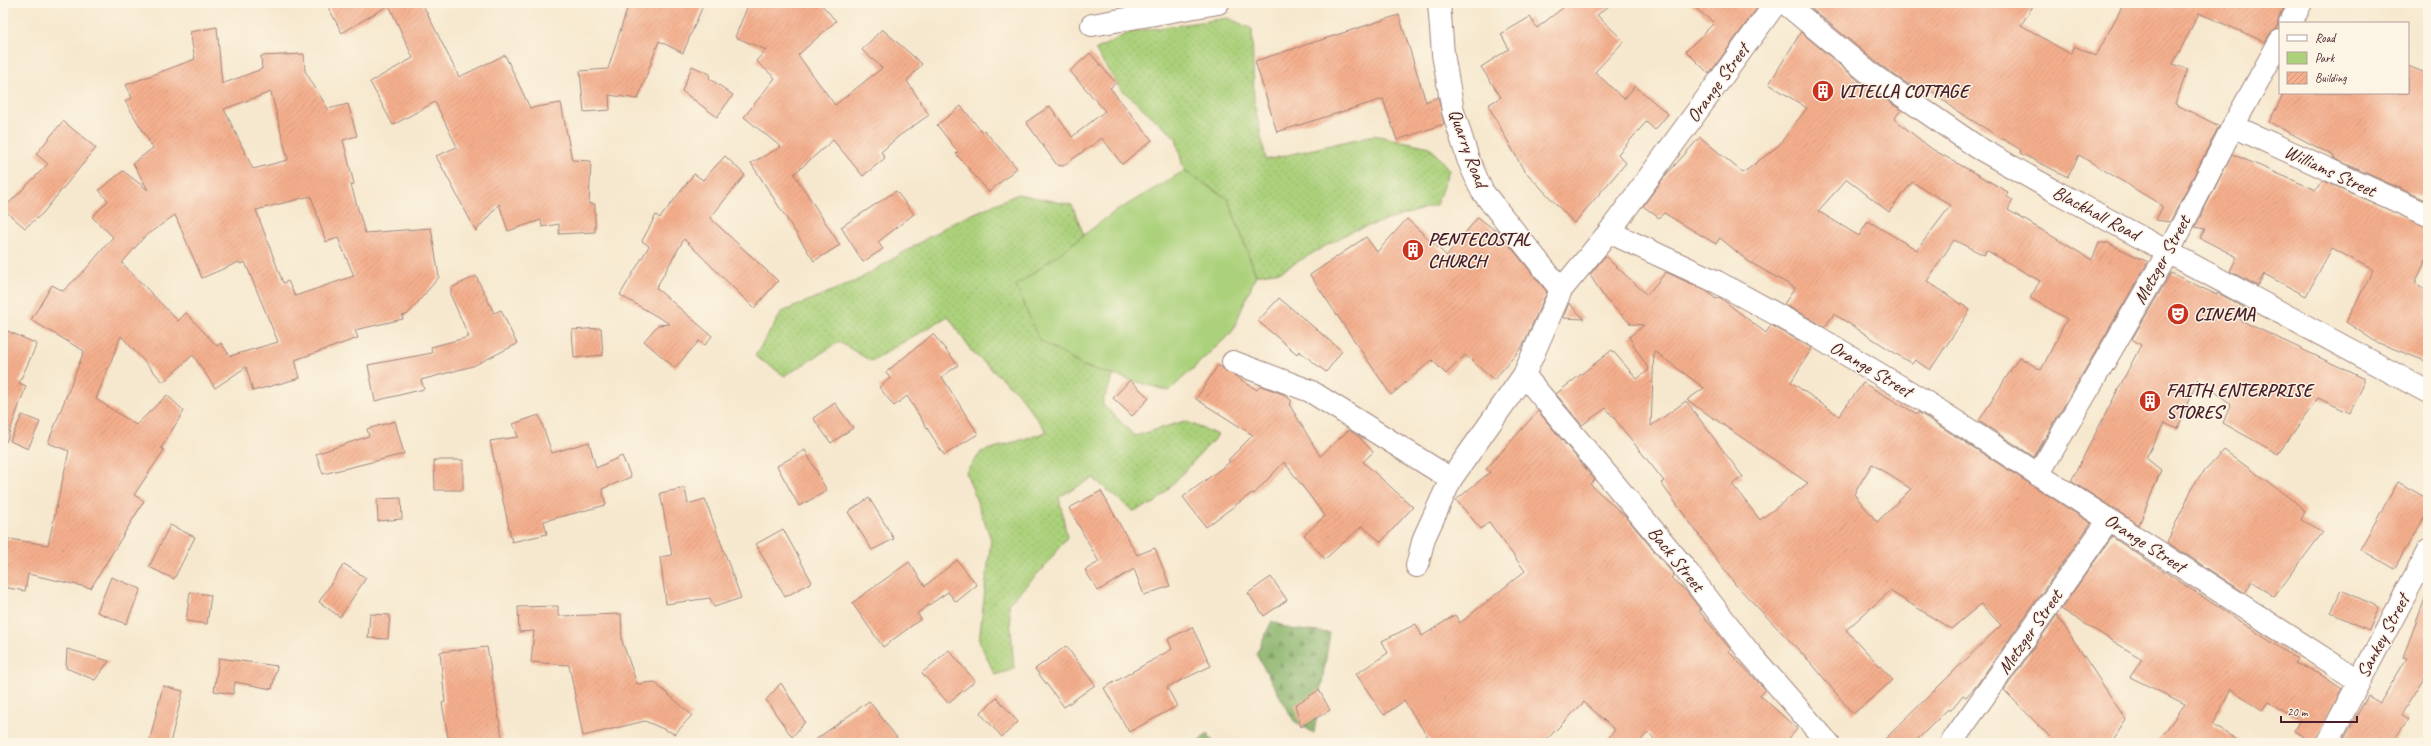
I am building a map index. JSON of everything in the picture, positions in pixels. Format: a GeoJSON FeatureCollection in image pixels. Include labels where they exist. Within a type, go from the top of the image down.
{"type":"FeatureCollection","features":[{"type":"Feature","properties":{"kind":"street"},"geometry":{"type":"LineString","coordinates":[[1092,25],[1218,3]]}},
{"type":"Feature","properties":{"kind":"street","name":"Quarry Road"},"geometry":{"type":"LineString","coordinates":[[1439,3],[1443,54],[1453,111],[1468,159],[1482,191],[1561,290]]}},
{"type":"Feature","properties":{"kind":"street","name":"Orange Street"},"geometry":{"type":"LineString","coordinates":[[1776,3],[1609,232],[1717,282],[1809,332],[1921,399],[2359,681]]}},
{"type":"Feature","properties":{"kind":"street","name":"Blackhall Road"},"geometry":{"type":"LineString","coordinates":[[1785,3],[1868,72],[1977,147],[2051,189],[2428,392]]}},
{"type":"Feature","properties":{"kind":"street"},"geometry":{"type":"LineString","coordinates":[[2291,22],[2301,3]]}},
{"type":"Feature","properties":{"kind":"street","name":"Metzger Street"},"geometry":{"type":"LineString","coordinates":[[2038,475],[2168,251],[2233,126],[2279,43]]}},
{"type":"Feature","properties":{"kind":"street","name":"Williams Street"},"geometry":{"type":"LineString","coordinates":[[2233,126],[2428,215]]}},
{"type":"Feature","properties":{"kind":"street"},"geometry":{"type":"LineString","coordinates":[[1417,566],[1424,538],[1451,479],[1524,375],[1561,290],[1609,232]]}},
{"type":"Feature","properties":{"kind":"street"},"geometry":{"type":"LineString","coordinates":[[1233,362],[1310,391],[1451,479]]}},
{"type":"Feature","properties":{"kind":"street","name":"Back Street"},"geometry":{"type":"LineString","coordinates":[[1524,375],[1682,566],[1747,650],[1828,743]]}},
{"type":"Feature","properties":{"kind":"street","name":"Metzger Street"},"geometry":{"type":"LineString","coordinates":[[1951,743],[2110,520]]}},
{"type":"Feature","properties":{"kind":"street","name":"Sankey Street"},"geometry":{"type":"LineString","coordinates":[[2327,743],[2428,551]]}},
{"type":"Feature","properties":{"kind":"green space"},"geometry":{"type":"Polygon","coordinates":[[[1228,18],[1252,29],[1254,102],[1266,160],[1374,135],[1430,147],[1449,170],[1436,205],[1352,231],[1281,271],[1256,275],[1228,199],[1184,171],[1176,138],[1120,88],[1095,50],[1130,32],[1228,18]]]}},
{"type":"Feature","properties":{"kind":"green space"},"geometry":{"type":"Polygon","coordinates":[[[1184,171],[1228,199],[1256,275],[1232,332],[1169,391],[1083,366],[1039,340],[1016,286],[1113,213],[1184,171]]]}},
{"type":"Feature","properties":{"kind":"green space"},"geometry":{"type":"Polygon","coordinates":[[[1018,194],[1072,205],[1084,235],[1016,286],[1083,366],[1114,375],[1102,403],[1135,436],[1185,421],[1218,435],[1155,503],[1133,511],[1093,478],[1059,497],[1067,537],[1046,565],[1009,603],[1014,669],[995,675],[979,641],[991,539],[966,472],[981,452],[1047,432],[1017,392],[972,352],[948,316],[871,361],[839,342],[785,376],[755,356],[782,312],[858,280],[952,223],[1018,194]]]}},
{"type":"Feature","properties":{"kind":"green space"},"geometry":{"type":"Polygon","coordinates":[[[1272,621],[1290,629],[1330,633],[1314,733],[1294,721],[1256,654],[1272,621]]]}},
{"type":"Feature","properties":{"kind":"green space"},"geometry":{"type":"Polygon","coordinates":[[[1208,733],[1213,743],[1197,743],[1208,733]]]}},
{"type":"Feature","properties":{"kind":"building"},"geometry":{"type":"Polygon","coordinates":[[[326,3],[422,3],[459,77],[505,55],[530,108],[561,103],[572,160],[591,161],[589,204],[595,204],[595,232],[559,234],[559,224],[542,227],[541,220],[508,231],[499,204],[476,231],[436,156],[457,147],[435,102],[393,125],[370,82],[413,58],[389,5],[342,33],[326,3]]]}},
{"type":"Feature","properties":{"kind":"building"},"geometry":{"type":"Polygon","coordinates":[[[629,3],[704,3],[683,53],[659,41],[638,99],[609,95],[610,110],[584,112],[580,71],[608,69],[629,3]]]}},
{"type":"Feature","properties":{"kind":"building"},"geometry":{"type":"Polygon","coordinates":[[[749,3],[820,3],[836,21],[798,55],[835,105],[882,68],[862,50],[882,29],[922,64],[907,81],[929,115],[899,136],[881,152],[885,158],[863,176],[833,140],[794,174],[840,245],[814,261],[751,163],[781,147],[744,117],[775,78],[756,61],[766,50],[735,37],[749,3]]]}},
{"type":"Feature","properties":{"kind":"building"},"geometry":{"type":"Polygon","coordinates":[[[1569,3],[1613,3],[1597,15],[1624,41],[1595,72],[1624,99],[1635,86],[1668,114],[1655,130],[1646,122],[1618,154],[1626,163],[1574,223],[1523,169],[1488,105],[1501,97],[1481,67],[1509,49],[1501,34],[1530,17],[1537,28],[1569,3]]]}},
{"type":"Feature","properties":{"kind":"building"},"geometry":{"type":"Polygon","coordinates":[[[1689,3],[1761,3],[1709,74],[1686,51],[1714,23],[1689,3]]]}},
{"type":"Feature","properties":{"kind":"building"},"geometry":{"type":"Polygon","coordinates":[[[1805,3],[2035,3],[2021,25],[2070,54],[2074,46],[2096,56],[2124,3],[2287,3],[2279,17],[2277,29],[2269,35],[2265,42],[2199,13],[2173,64],[2188,69],[2175,104],[2219,126],[2170,222],[2156,220],[2163,206],[2079,155],[2068,177],[2020,153],[2021,150],[1960,113],[1924,85],[1918,91],[1876,62],[1805,3]]]}},
{"type":"Feature","properties":{"kind":"building"},"geometry":{"type":"Polygon","coordinates":[[[1399,15],[1426,102],[1438,97],[1444,124],[1397,140],[1383,99],[1277,132],[1255,61],[1399,15]]]}},
{"type":"Feature","properties":{"kind":"building"},"geometry":{"type":"Polygon","coordinates":[[[217,27],[222,84],[262,69],[261,56],[304,54],[305,71],[328,109],[348,104],[357,136],[343,140],[354,184],[351,185],[365,233],[431,228],[439,277],[408,314],[402,316],[403,319],[355,330],[358,338],[295,360],[300,378],[253,391],[246,367],[215,388],[193,355],[163,382],[121,336],[96,399],[136,425],[167,395],[184,411],[161,448],[164,450],[134,495],[144,501],[91,588],[28,574],[25,591],[3,587],[3,538],[48,545],[69,451],[48,443],[84,351],[31,320],[52,285],[63,291],[86,269],[113,237],[92,217],[108,201],[99,190],[123,171],[148,190],[133,163],[153,148],[125,101],[132,98],[126,85],[195,59],[190,32],[217,27]],[[271,92],[224,109],[253,169],[288,160],[271,92]],[[311,196],[256,210],[283,283],[288,281],[295,296],[354,276],[338,238],[326,242],[311,196]],[[175,215],[144,237],[122,263],[178,321],[186,313],[217,346],[221,343],[230,356],[278,342],[245,262],[240,264],[239,262],[202,278],[175,215]]]}},
{"type":"Feature","properties":{"kind":"building"},"geometry":{"type":"Polygon","coordinates":[[[1801,32],[1860,82],[1901,110],[1894,119],[1932,149],[2008,192],[2007,197],[2013,200],[2008,210],[2092,260],[2099,243],[2108,243],[2148,262],[2034,457],[1979,421],[2019,357],[2041,370],[2067,319],[2030,298],[2040,281],[1986,250],[1984,255],[1954,240],[1927,281],[1970,310],[1930,370],[1915,360],[1912,364],[1834,314],[1825,327],[1784,304],[1795,288],[1748,261],[1720,238],[1716,244],[1664,213],[1659,218],[1643,206],[1666,175],[1700,137],[1743,173],[1778,146],[1807,108],[1769,84],[1801,32]],[[1847,179],[1818,211],[1859,236],[1868,221],[1917,250],[1951,205],[1912,182],[1889,212],[1847,179]]]}},
{"type":"Feature","properties":{"kind":"building"},"geometry":{"type":"Polygon","coordinates":[[[1090,53],[1116,83],[1110,88],[1152,140],[1122,164],[1102,138],[1063,166],[1057,165],[1026,122],[1050,106],[1072,137],[1105,111],[1070,71],[1090,53]]]}},
{"type":"Feature","properties":{"kind":"building"},"geometry":{"type":"Polygon","coordinates":[[[692,66],[710,74],[709,78],[733,95],[717,117],[682,91],[692,66]]]}},
{"type":"Feature","properties":{"kind":"building"},"geometry":{"type":"Polygon","coordinates":[[[2409,66],[2428,74],[2428,201],[2333,158],[2334,156],[2269,122],[2283,94],[2409,94],[2409,66]]]}},
{"type":"Feature","properties":{"kind":"building"},"geometry":{"type":"Polygon","coordinates":[[[961,106],[982,132],[984,130],[1017,168],[989,192],[956,154],[958,152],[937,125],[961,106]]]}},
{"type":"Feature","properties":{"kind":"building"},"geometry":{"type":"Polygon","coordinates":[[[63,121],[96,148],[42,214],[25,228],[3,209],[48,164],[36,154],[63,121]]]}},
{"type":"Feature","properties":{"kind":"building"},"geometry":{"type":"Polygon","coordinates":[[[2232,154],[2316,190],[2322,180],[2428,227],[2428,256],[2415,283],[2428,291],[2428,362],[2376,342],[2346,322],[2373,270],[2332,248],[2306,296],[2264,274],[2258,286],[2230,271],[2237,257],[2200,238],[2205,229],[2195,227],[2232,154]]]}},
{"type":"Feature","properties":{"kind":"building"},"geometry":{"type":"Polygon","coordinates":[[[725,156],[745,175],[710,218],[778,281],[754,308],[684,239],[656,288],[712,336],[705,345],[699,341],[675,368],[644,341],[658,325],[670,324],[620,295],[649,246],[642,241],[656,215],[660,218],[694,174],[703,180],[725,156]]]}},
{"type":"Feature","properties":{"kind":"building"},"geometry":{"type":"Polygon","coordinates":[[[896,191],[914,214],[878,242],[883,249],[863,262],[841,227],[896,191]]]}},
{"type":"Feature","properties":{"kind":"building"},"geometry":{"type":"Polygon","coordinates":[[[1478,217],[1502,236],[1547,292],[1522,347],[1494,380],[1465,355],[1446,374],[1432,360],[1391,395],[1310,275],[1366,237],[1377,252],[1407,219],[1447,256],[1478,217]]]}},
{"type":"Feature","properties":{"kind":"building"},"geometry":{"type":"Polygon","coordinates":[[[1605,256],[1647,295],[1666,272],[1706,291],[1716,299],[1719,297],[1766,333],[1771,325],[1812,348],[1791,382],[1839,416],[1863,383],[1917,414],[1918,412],[2091,523],[1976,686],[1966,697],[1963,695],[1950,711],[1948,709],[1914,743],[1881,743],[2001,625],[1981,604],[1951,629],[1890,591],[1846,630],[1893,680],[1853,714],[1813,665],[1734,583],[1661,483],[1664,481],[1606,408],[1582,425],[1556,394],[1612,350],[1637,379],[1649,370],[1629,337],[1644,325],[1631,324],[1605,299],[1590,275],[1605,256]],[[1654,351],[1651,426],[1686,401],[1743,477],[1732,484],[1760,520],[1808,483],[1687,400],[1704,388],[1654,351]],[[1872,464],[1854,494],[1877,522],[1911,489],[1872,464]]]}},
{"type":"Feature","properties":{"kind":"building"},"geometry":{"type":"Polygon","coordinates":[[[2171,273],[2217,295],[2218,293],[2245,308],[2240,320],[2363,378],[2363,386],[2350,413],[2318,398],[2278,454],[2223,423],[2231,404],[2198,379],[2178,429],[2164,423],[2146,458],[2161,470],[2139,525],[2071,481],[2141,345],[2132,339],[2171,273]]]}},
{"type":"Feature","properties":{"kind":"building"},"geometry":{"type":"Polygon","coordinates":[[[476,276],[494,313],[501,310],[517,344],[473,366],[421,380],[424,389],[375,401],[368,365],[432,353],[431,347],[469,337],[451,296],[451,288],[476,276]]]}},
{"type":"Feature","properties":{"kind":"building"},"geometry":{"type":"Polygon","coordinates":[[[1279,298],[1342,351],[1326,372],[1299,351],[1297,354],[1258,321],[1279,298]]]}},
{"type":"Feature","properties":{"kind":"building"},"geometry":{"type":"Polygon","coordinates":[[[1569,303],[1584,319],[1563,318],[1569,303]]]}},
{"type":"Feature","properties":{"kind":"building"},"geometry":{"type":"Polygon","coordinates":[[[601,328],[603,355],[574,358],[572,330],[601,328]]]}},
{"type":"Feature","properties":{"kind":"building"},"geometry":{"type":"Polygon","coordinates":[[[3,329],[37,344],[19,383],[26,386],[6,442],[3,442],[3,329]]]}},
{"type":"Feature","properties":{"kind":"building"},"geometry":{"type":"Polygon","coordinates":[[[933,334],[958,365],[942,377],[978,434],[944,455],[907,396],[894,406],[879,387],[890,378],[886,372],[933,334]]]}},
{"type":"Feature","properties":{"kind":"building"},"geometry":{"type":"Polygon","coordinates":[[[1218,365],[1257,390],[1261,386],[1283,394],[1292,401],[1289,404],[1320,456],[1349,430],[1359,437],[1373,452],[1363,462],[1413,507],[1381,542],[1362,526],[1325,559],[1304,535],[1325,516],[1284,462],[1254,494],[1252,493],[1206,527],[1183,497],[1230,462],[1228,460],[1253,435],[1196,399],[1218,365]]]}},
{"type":"Feature","properties":{"kind":"building"},"geometry":{"type":"Polygon","coordinates":[[[1130,380],[1149,398],[1132,416],[1113,398],[1130,380]]]}},
{"type":"Feature","properties":{"kind":"building"},"geometry":{"type":"Polygon","coordinates":[[[835,403],[853,428],[831,443],[813,418],[835,403]]]}},
{"type":"Feature","properties":{"kind":"building"},"geometry":{"type":"Polygon","coordinates":[[[1538,411],[1595,480],[1590,484],[1626,517],[1674,575],[1671,578],[1686,591],[1701,610],[1699,611],[1731,650],[1729,652],[1765,689],[1760,695],[1797,729],[1785,743],[1658,743],[1648,732],[1639,743],[1604,743],[1615,730],[1584,702],[1543,743],[1432,743],[1404,701],[1384,715],[1356,674],[1388,653],[1382,641],[1416,624],[1422,636],[1455,615],[1460,623],[1525,571],[1489,522],[1481,529],[1456,500],[1490,472],[1486,469],[1538,411]]]}},
{"type":"Feature","properties":{"kind":"building"},"geometry":{"type":"Polygon","coordinates":[[[22,415],[40,422],[28,449],[10,441],[22,415]]]}},
{"type":"Feature","properties":{"kind":"building"},"geometry":{"type":"Polygon","coordinates":[[[539,415],[552,453],[589,442],[596,468],[622,456],[631,477],[602,489],[606,505],[544,521],[547,534],[512,542],[490,441],[518,437],[513,424],[539,415]]]}},
{"type":"Feature","properties":{"kind":"building"},"geometry":{"type":"Polygon","coordinates":[[[395,421],[404,454],[323,474],[316,454],[369,436],[367,429],[395,421]]]}},
{"type":"Feature","properties":{"kind":"building"},"geometry":{"type":"Polygon","coordinates":[[[805,450],[827,491],[799,506],[777,466],[805,450]]]}},
{"type":"Feature","properties":{"kind":"building"},"geometry":{"type":"Polygon","coordinates":[[[2224,450],[2295,502],[2305,511],[2301,520],[2323,532],[2274,597],[2252,581],[2245,593],[2167,542],[2195,482],[2224,450]]]}},
{"type":"Feature","properties":{"kind":"building"},"geometry":{"type":"Polygon","coordinates":[[[434,460],[463,460],[463,490],[435,490],[434,460]]]}},
{"type":"Feature","properties":{"kind":"building"},"geometry":{"type":"Polygon","coordinates":[[[2398,482],[2428,499],[2428,511],[2394,569],[2360,549],[2398,482]]]}},
{"type":"Feature","properties":{"kind":"building"},"geometry":{"type":"Polygon","coordinates":[[[685,488],[688,504],[705,499],[741,598],[714,607],[710,598],[666,604],[660,557],[672,555],[660,493],[685,488]]]}},
{"type":"Feature","properties":{"kind":"building"},"geometry":{"type":"Polygon","coordinates":[[[1101,491],[1137,555],[1155,548],[1170,586],[1144,595],[1134,569],[1098,591],[1085,570],[1099,562],[1069,508],[1101,491]]]}},
{"type":"Feature","properties":{"kind":"building"},"geometry":{"type":"Polygon","coordinates":[[[401,498],[402,519],[378,521],[377,499],[401,498]]]}},
{"type":"Feature","properties":{"kind":"building"},"geometry":{"type":"Polygon","coordinates":[[[869,498],[894,539],[872,550],[848,512],[869,498]]]}},
{"type":"Feature","properties":{"kind":"building"},"geometry":{"type":"Polygon","coordinates":[[[170,525],[195,537],[174,579],[149,567],[170,525]]]}},
{"type":"Feature","properties":{"kind":"building"},"geometry":{"type":"Polygon","coordinates":[[[783,529],[812,582],[785,597],[756,544],[783,529]]]}},
{"type":"Feature","properties":{"kind":"building"},"geometry":{"type":"Polygon","coordinates":[[[2112,537],[2297,659],[2294,663],[2317,672],[2342,689],[2315,743],[2294,731],[2300,720],[2268,702],[2262,710],[2231,689],[2213,725],[2242,743],[2157,743],[2185,704],[2130,677],[2142,659],[2061,609],[2112,537]]]}},
{"type":"Feature","properties":{"kind":"building"},"geometry":{"type":"Polygon","coordinates":[[[957,560],[977,585],[956,602],[948,592],[917,613],[921,619],[883,647],[852,603],[909,562],[925,586],[957,560]]]}},
{"type":"Feature","properties":{"kind":"building"},"geometry":{"type":"Polygon","coordinates":[[[344,564],[366,578],[340,617],[319,602],[344,564]]]}},
{"type":"Feature","properties":{"kind":"building"},"geometry":{"type":"Polygon","coordinates":[[[111,577],[141,589],[126,624],[97,612],[111,577]]]}},
{"type":"Feature","properties":{"kind":"building"},"geometry":{"type":"Polygon","coordinates":[[[1271,577],[1287,600],[1264,616],[1248,593],[1271,577]]]}},
{"type":"Feature","properties":{"kind":"building"},"geometry":{"type":"Polygon","coordinates":[[[2341,590],[2379,607],[2369,630],[2331,613],[2341,590]]]}},
{"type":"Feature","properties":{"kind":"building"},"geometry":{"type":"Polygon","coordinates":[[[190,592],[211,595],[207,624],[186,621],[190,592]]]}},
{"type":"Feature","properties":{"kind":"building"},"geometry":{"type":"Polygon","coordinates":[[[2426,596],[2428,596],[2428,672],[2401,715],[2408,719],[2392,743],[2341,743],[2368,696],[2380,703],[2407,658],[2403,657],[2426,596]]]}},
{"type":"Feature","properties":{"kind":"building"},"geometry":{"type":"Polygon","coordinates":[[[558,606],[558,616],[621,614],[622,641],[637,684],[654,682],[692,715],[675,734],[645,721],[583,736],[569,665],[531,662],[534,631],[519,632],[518,607],[558,606]]]}},
{"type":"Feature","properties":{"kind":"building"},"geometry":{"type":"Polygon","coordinates":[[[370,614],[390,615],[388,639],[368,638],[370,614]]]}},
{"type":"Feature","properties":{"kind":"building"},"geometry":{"type":"Polygon","coordinates":[[[2057,615],[2126,720],[2111,743],[2056,743],[2004,690],[2057,615]]]}},
{"type":"Feature","properties":{"kind":"building"},"geometry":{"type":"Polygon","coordinates":[[[1192,627],[1211,666],[1167,687],[1177,706],[1129,732],[1104,688],[1172,649],[1168,639],[1192,627]]]}},
{"type":"Feature","properties":{"kind":"building"},"geometry":{"type":"Polygon","coordinates":[[[1066,646],[1095,685],[1064,707],[1035,669],[1066,646]]]}},
{"type":"Feature","properties":{"kind":"building"},"geometry":{"type":"Polygon","coordinates":[[[487,647],[503,743],[449,743],[442,703],[445,702],[440,652],[487,647]]]}},
{"type":"Feature","properties":{"kind":"building"},"geometry":{"type":"Polygon","coordinates":[[[67,649],[109,661],[95,680],[66,668],[67,649]]]}},
{"type":"Feature","properties":{"kind":"building"},"geometry":{"type":"Polygon","coordinates":[[[949,650],[975,681],[948,703],[922,673],[949,650]]]}},
{"type":"Feature","properties":{"kind":"building"},"geometry":{"type":"Polygon","coordinates":[[[219,658],[277,666],[272,689],[235,682],[233,694],[214,691],[219,658]]]}},
{"type":"Feature","properties":{"kind":"building"},"geometry":{"type":"Polygon","coordinates":[[[781,683],[805,722],[792,737],[766,700],[781,683]]]}},
{"type":"Feature","properties":{"kind":"building"},"geometry":{"type":"Polygon","coordinates":[[[163,686],[183,691],[170,743],[149,743],[163,686]]]}},
{"type":"Feature","properties":{"kind":"building"},"geometry":{"type":"Polygon","coordinates":[[[1319,690],[1330,710],[1301,727],[1295,705],[1319,690]]]}},
{"type":"Feature","properties":{"kind":"building"},"geometry":{"type":"Polygon","coordinates":[[[997,698],[1018,722],[1002,737],[980,713],[997,698]]]}},
{"type":"Feature","properties":{"kind":"building"},"geometry":{"type":"Polygon","coordinates":[[[869,701],[901,743],[811,743],[869,701]]]}},
{"type":"Feature","properties":{"kind":"place","name":"VITELLA COTTAGE"},"geometry":{"type":"Point","coordinates":[1823,91]}},
{"type":"Feature","properties":{"kind":"place","name":"PENTECOSTAL CHURCH"},"geometry":{"type":"Point","coordinates":[1413,250]}},
{"type":"Feature","properties":{"kind":"place","name":"CINEMA"},"geometry":{"type":"Point","coordinates":[2178,314]}},
{"type":"Feature","properties":{"kind":"place","name":"FAITH ENTERPRISE STORES"},"geometry":{"type":"Point","coordinates":[2150,401]}}]}
